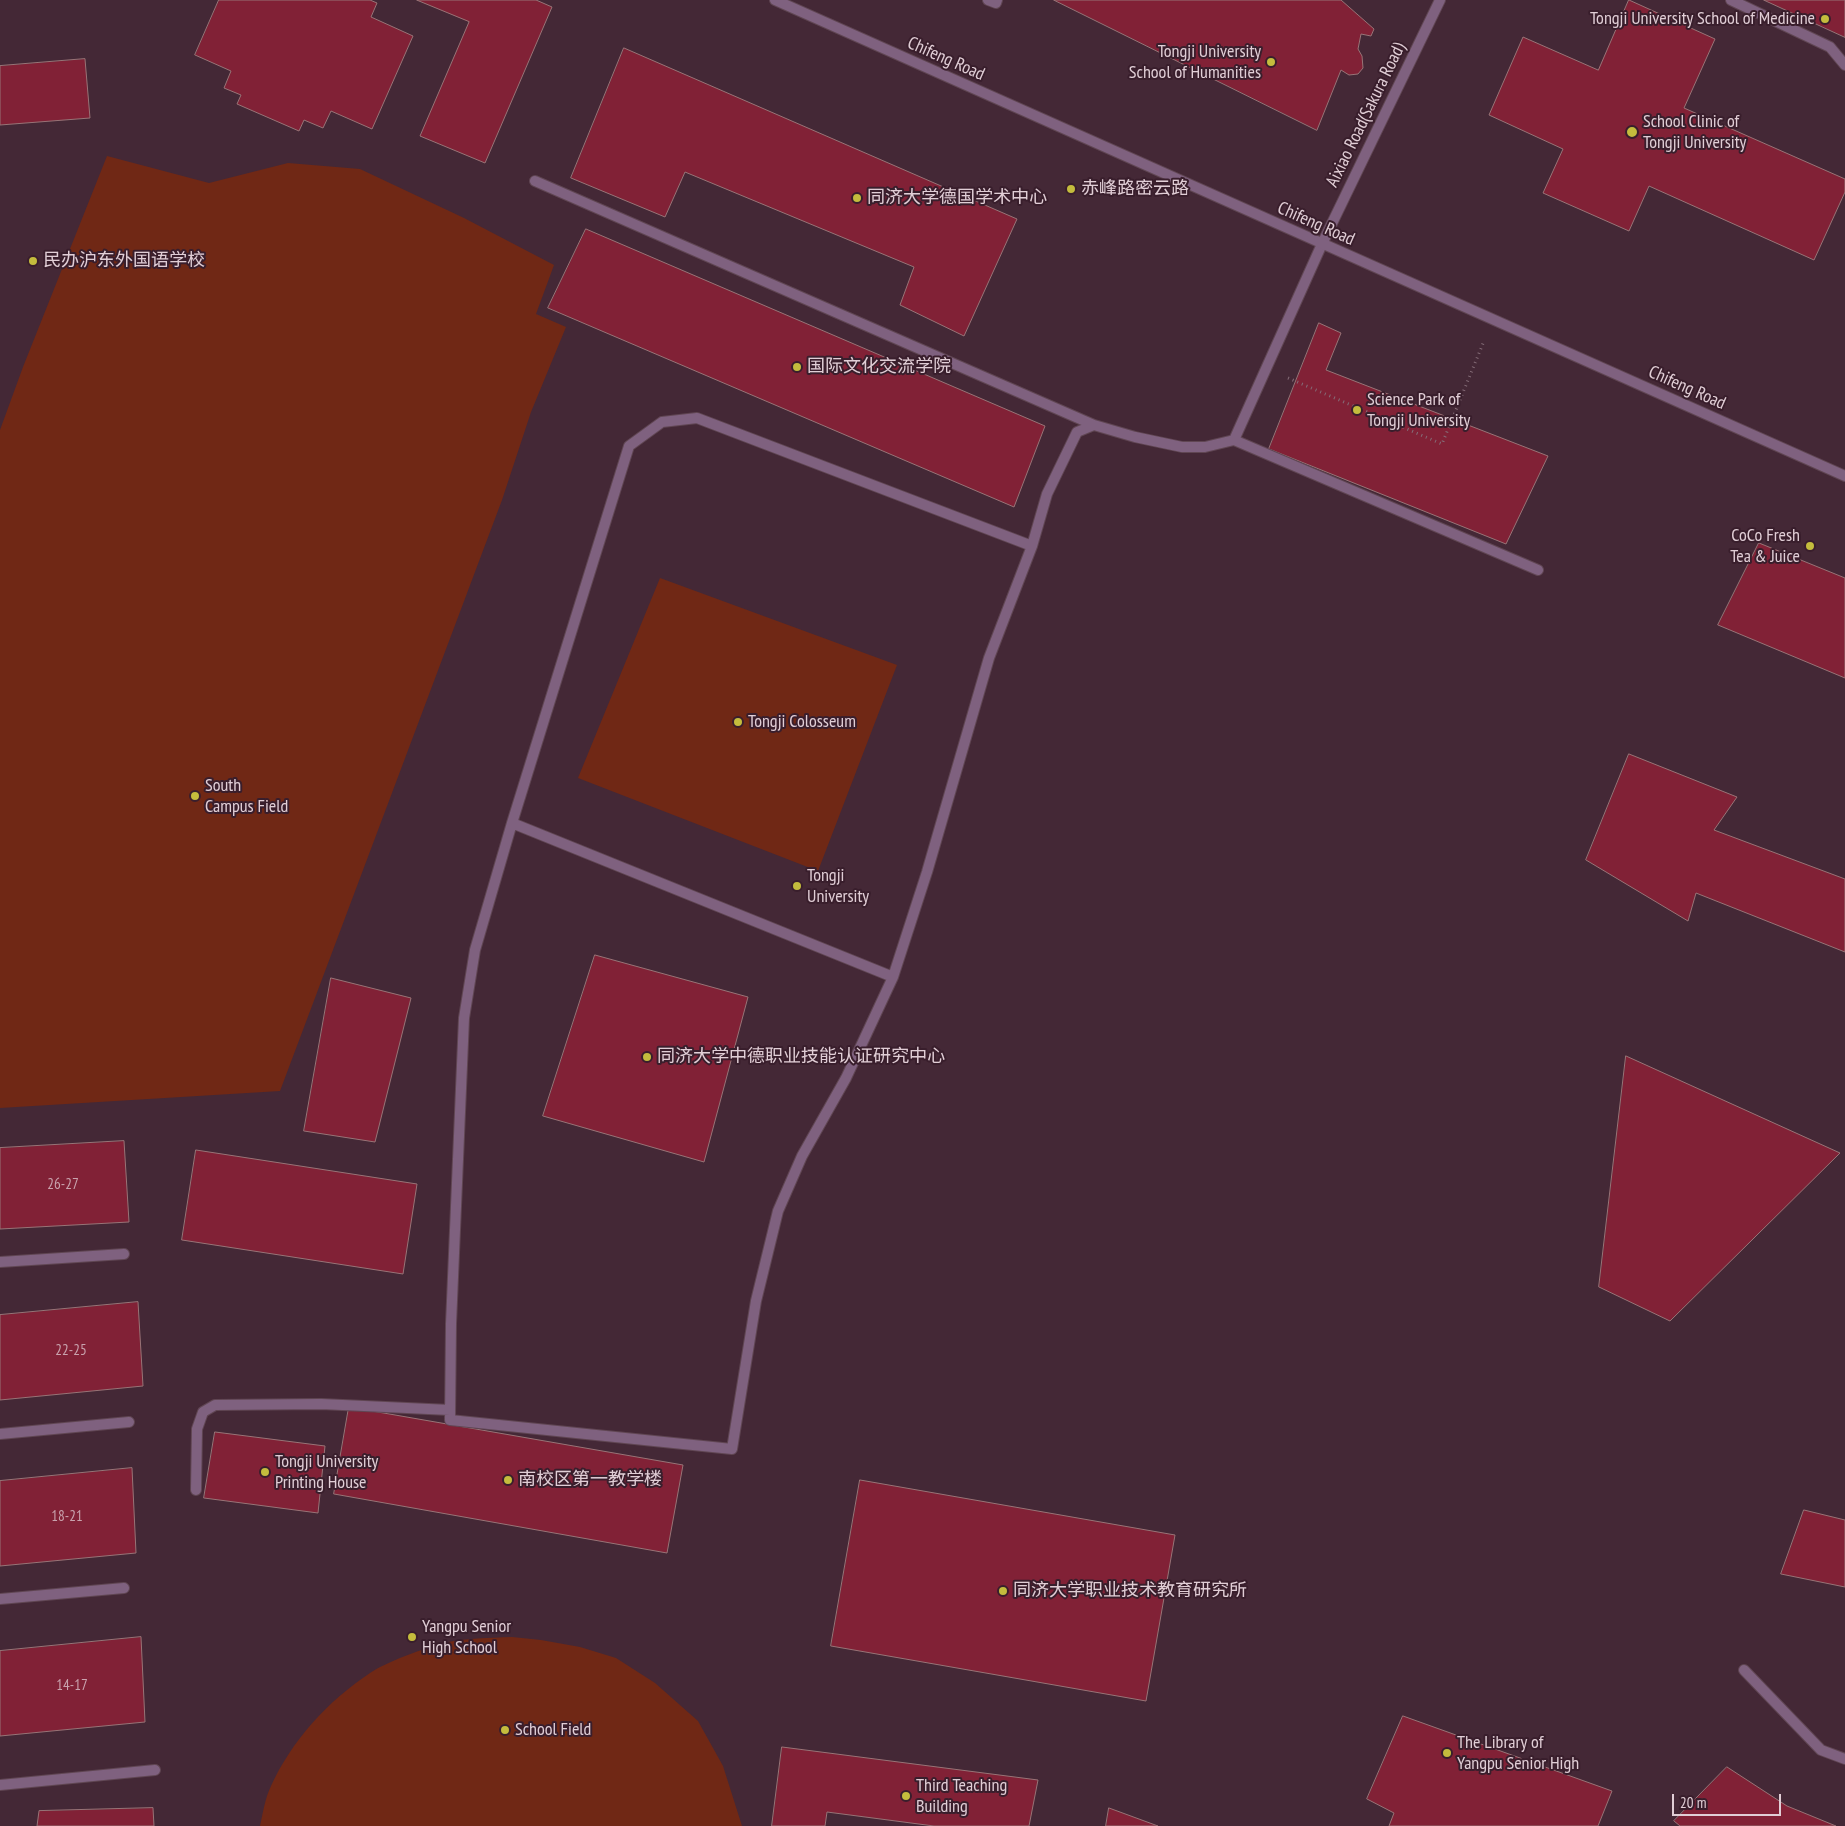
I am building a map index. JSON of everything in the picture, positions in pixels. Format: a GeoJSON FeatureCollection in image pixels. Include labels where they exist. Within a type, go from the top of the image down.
{"type":"FeatureCollection","features":[{"type":"Feature","properties":{"kind":"street","name":"Chifeng Road"},"geometry":{"type":"LineString","coordinates":[[775,0],[1845,476]]}},
{"type":"Feature","properties":{"kind":"street"},"geometry":{"type":"LineString","coordinates":[[988,0],[996,4],[997,0]]}},
{"type":"Feature","properties":{"kind":"street","name":"Aixiao Road(Sakura Road)"},"geometry":{"type":"LineString","coordinates":[[1234,440],[1322,244],[1440,0]]}},
{"type":"Feature","properties":{"kind":"street"},"geometry":{"type":"LineString","coordinates":[[1732,0],[1830,47],[1845,65]]}},
{"type":"Feature","properties":{"kind":"street"},"geometry":{"type":"LineString","coordinates":[[536,181],[1094,425],[1135,437],[1182,447],[1205,447],[1234,440],[1538,570]]}},
{"type":"Feature","properties":{"kind":"street"},"geometry":{"type":"LineString","coordinates":[[1032,546],[697,418],[662,422],[629,446],[512,823],[475,950],[464,1018],[451,1324],[450,1420],[732,1449],[756,1301],[778,1211],[802,1156],[846,1078],[893,977],[927,872],[989,658],[1032,546],[1047,494],[1077,432],[1094,425]]}},
{"type":"Feature","properties":{"kind":"street"},"geometry":{"type":"LineString","coordinates":[[512,823],[893,977]]}},
{"type":"Feature","properties":{"kind":"street"},"geometry":{"type":"LineString","coordinates":[[0,1262],[124,1254]]}},
{"type":"Feature","properties":{"kind":"street"},"geometry":{"type":"LineString","coordinates":[[196,1490],[197,1429],[203,1412],[215,1406],[340,1405],[450,1410]]}},
{"type":"Feature","properties":{"kind":"street"},"geometry":{"type":"LineString","coordinates":[[0,1434],[128,1422]]}},
{"type":"Feature","properties":{"kind":"street"},"geometry":{"type":"LineString","coordinates":[[0,1599],[124,1588]]}},
{"type":"Feature","properties":{"kind":"street"},"geometry":{"type":"LineString","coordinates":[[1744,1670],[1821,1750],[1845,1759]]}},
{"type":"Feature","properties":{"kind":"street"},"geometry":{"type":"LineString","coordinates":[[0,1785],[154,1770]]}},
{"type":"Feature","properties":{"kind":"path"},"geometry":{"type":"LineString","coordinates":[[1266,368],[1442,444],[1493,320]]}},
{"type":"Feature","properties":{"kind":"shaded area","name":"South Campus Field"},"geometry":{"type":"Polygon","coordinates":[[[107,156],[209,183],[288,163],[360,169],[464,218],[554,265],[536,314],[566,327],[531,412],[502,500],[280,1091],[0,1108],[0,430],[107,156]]]}},
{"type":"Feature","properties":{"kind":"shaded area","name":"Tongji Colosseum"},"geometry":{"type":"Polygon","coordinates":[[[660,578],[897,665],[818,871],[578,778],[660,578]]]}},
{"type":"Feature","properties":{"kind":"shaded area","name":"School Field"},"geometry":{"type":"Polygon","coordinates":[[[512,1637],[580,1647],[616,1658],[655,1683],[698,1721],[723,1766],[742,1826],[260,1826],[269,1791],[289,1753],[300,1737],[326,1709],[355,1684],[386,1664],[436,1645],[469,1639],[512,1637]]]}},
{"type":"Feature","properties":{"kind":"building"},"geometry":{"type":"Polygon","coordinates":[[[219,0],[370,0],[377,3],[371,17],[413,36],[372,129],[331,111],[323,128],[304,120],[299,131],[237,104],[241,95],[224,88],[231,71],[195,55],[219,0]]]}},
{"type":"Feature","properties":{"kind":"building"},"geometry":{"type":"Polygon","coordinates":[[[417,0],[536,0],[552,7],[485,163],[420,136],[469,22],[417,0]]]}},
{"type":"Feature","properties":{"kind":"building","name":"Tongji University School of Humanities"},"geometry":{"type":"Polygon","coordinates":[[[1054,0],[1341,0],[1374,29],[1371,36],[1361,34],[1358,49],[1362,56],[1363,68],[1358,74],[1349,75],[1341,70],[1317,130],[1054,0]]]}},
{"type":"Feature","properties":{"kind":"building","name":"School Clinic of Tongji University"},"geometry":{"type":"Polygon","coordinates":[[[1629,0],[1715,39],[1684,108],[1845,179],[1845,192],[1814,260],[1649,186],[1629,231],[1543,193],[1563,149],[1489,115],[1523,37],[1598,70],[1629,0]]]}},
{"type":"Feature","properties":{"kind":"building","name":"Tongji University School of Medicine"},"geometry":{"type":"Polygon","coordinates":[[[1764,0],[1845,0],[1845,37],[1764,0]]]}},
{"type":"Feature","properties":{"kind":"building","name":"同济大学德国学术中心"},"geometry":{"type":"Polygon","coordinates":[[[624,48],[1017,219],[964,336],[900,305],[914,267],[685,172],[665,217],[571,178],[624,48]]]}},
{"type":"Feature","properties":{"kind":"building"},"geometry":{"type":"Polygon","coordinates":[[[85,59],[90,118],[0,125],[0,66],[85,59]]]}},
{"type":"Feature","properties":{"kind":"building","name":"国际文化交流学院"},"geometry":{"type":"Polygon","coordinates":[[[586,229],[1045,426],[1014,507],[548,308],[586,229]]]}},
{"type":"Feature","properties":{"kind":"building","name":"Science Park of Tongji University"},"geometry":{"type":"Polygon","coordinates":[[[1319,323],[1341,333],[1326,370],[1548,456],[1506,544],[1269,449],[1319,323]]]}},
{"type":"Feature","properties":{"kind":"building"},"geometry":{"type":"Polygon","coordinates":[[[1759,543],[1845,578],[1845,678],[1718,625],[1759,543]]]}},
{"type":"Feature","properties":{"kind":"building"},"geometry":{"type":"Polygon","coordinates":[[[1629,754],[1737,797],[1714,830],[1845,879],[1845,952],[1696,893],[1688,921],[1586,860],[1629,754]]]}},
{"type":"Feature","properties":{"kind":"building","name":"同济大学中德职业技能认证研究中心"},"geometry":{"type":"Polygon","coordinates":[[[595,955],[748,997],[704,1162],[543,1116],[595,955]]]}},
{"type":"Feature","properties":{"kind":"building"},"geometry":{"type":"Polygon","coordinates":[[[331,978],[411,998],[375,1142],[304,1131],[331,978]]]}},
{"type":"Feature","properties":{"kind":"building"},"geometry":{"type":"Polygon","coordinates":[[[1626,1056],[1840,1153],[1670,1321],[1599,1287],[1626,1056]]]}},
{"type":"Feature","properties":{"kind":"building"},"geometry":{"type":"Polygon","coordinates":[[[124,1141],[129,1222],[0,1229],[0,1148],[124,1141]]]}},
{"type":"Feature","properties":{"kind":"building"},"geometry":{"type":"Polygon","coordinates":[[[196,1150],[417,1184],[403,1274],[182,1240],[196,1150]]]}},
{"type":"Feature","properties":{"kind":"building"},"geometry":{"type":"Polygon","coordinates":[[[138,1302],[143,1386],[0,1400],[0,1315],[138,1302]]]}},
{"type":"Feature","properties":{"kind":"building","name":"南校区第一教学楼"},"geometry":{"type":"Polygon","coordinates":[[[349,1407],[683,1465],[667,1553],[334,1494],[349,1407]]]}},
{"type":"Feature","properties":{"kind":"building","name":"Tongji University Printing House"},"geometry":{"type":"Polygon","coordinates":[[[215,1432],[325,1446],[318,1513],[204,1498],[215,1432]]]}},
{"type":"Feature","properties":{"kind":"building"},"geometry":{"type":"Polygon","coordinates":[[[132,1468],[136,1553],[0,1566],[0,1481],[132,1468]]]}},
{"type":"Feature","properties":{"kind":"building","name":"同济大学职业技术教育研究所"},"geometry":{"type":"Polygon","coordinates":[[[860,1480],[1175,1535],[1146,1701],[831,1646],[860,1480]]]}},
{"type":"Feature","properties":{"kind":"building"},"geometry":{"type":"Polygon","coordinates":[[[1804,1510],[1845,1520],[1845,1587],[1781,1574],[1804,1510]]]}},
{"type":"Feature","properties":{"kind":"building"},"geometry":{"type":"Polygon","coordinates":[[[141,1637],[145,1722],[0,1736],[0,1651],[141,1637]]]}},
{"type":"Feature","properties":{"kind":"building","name":"The Library of Yangpu Senior High"},"geometry":{"type":"Polygon","coordinates":[[[1403,1716],[1612,1791],[1598,1826],[1389,1826],[1394,1813],[1367,1799],[1403,1716]]]}},
{"type":"Feature","properties":{"kind":"building","name":"Third Teaching Building"},"geometry":{"type":"Polygon","coordinates":[[[782,1747],[1038,1780],[1029,1826],[934,1826],[827,1812],[825,1826],[772,1826],[782,1747]]]}},
{"type":"Feature","properties":{"kind":"building"},"geometry":{"type":"Polygon","coordinates":[[[1727,1767],[1787,1806],[1836,1826],[1680,1826],[1674,1821],[1727,1767]]]}},
{"type":"Feature","properties":{"kind":"building"},"geometry":{"type":"Polygon","coordinates":[[[153,1808],[154,1826],[37,1826],[39,1811],[153,1808]]]}},
{"type":"Feature","properties":{"kind":"building"},"geometry":{"type":"Polygon","coordinates":[[[1109,1808],[1158,1826],[1106,1826],[1109,1808]]]}},
{"type":"Feature","properties":{"kind":"place","name":"Tongji University School of Medicine"},"geometry":{"type":"Point","coordinates":[1825,19]}},
{"type":"Feature","properties":{"kind":"place","name":"Tongji University School of Humanities"},"geometry":{"type":"Point","coordinates":[1271,62]}},
{"type":"Feature","properties":{"kind":"place","name":"School Clinic of Tongji University"},"geometry":{"type":"Point","coordinates":[1632,132]}},
{"type":"Feature","properties":{"kind":"place","name":"赤峰路密云路"},"geometry":{"type":"Point","coordinates":[1071,189]}},
{"type":"Feature","properties":{"kind":"place","name":"同济大学德国学术中心"},"geometry":{"type":"Point","coordinates":[857,198]}},
{"type":"Feature","properties":{"kind":"place","name":"民办沪东外国语学校"},"geometry":{"type":"Point","coordinates":[33,261]}},
{"type":"Feature","properties":{"kind":"place","name":"国际文化交流学院"},"geometry":{"type":"Point","coordinates":[797,367]}},
{"type":"Feature","properties":{"kind":"place","name":"Science Park of Tongji University"},"geometry":{"type":"Point","coordinates":[1357,410]}},
{"type":"Feature","properties":{"kind":"place","name":"CoCo Fresh Tea & Juice"},"geometry":{"type":"Point","coordinates":[1810,546]}},
{"type":"Feature","properties":{"kind":"place","name":"Tongji Colosseum"},"geometry":{"type":"Point","coordinates":[738,722]}},
{"type":"Feature","properties":{"kind":"place","name":"South Campus Field"},"geometry":{"type":"Point","coordinates":[195,796]}},
{"type":"Feature","properties":{"kind":"place","name":"Tongji University"},"geometry":{"type":"Point","coordinates":[797,886]}},
{"type":"Feature","properties":{"kind":"place","name":"同济大学中德职业技能认证研究中心"},"geometry":{"type":"Point","coordinates":[647,1057]}},
{"type":"Feature","properties":{"kind":"place","name":"Tongji University Printing House"},"geometry":{"type":"Point","coordinates":[265,1472]}},
{"type":"Feature","properties":{"kind":"place","name":"南校区第一教学楼"},"geometry":{"type":"Point","coordinates":[508,1480]}},
{"type":"Feature","properties":{"kind":"place","name":"同济大学职业技术教育研究所"},"geometry":{"type":"Point","coordinates":[1003,1591]}},
{"type":"Feature","properties":{"kind":"place","name":"Yangpu Senior High School"},"geometry":{"type":"Point","coordinates":[412,1637]}},
{"type":"Feature","properties":{"kind":"place","name":"School Field"},"geometry":{"type":"Point","coordinates":[505,1730]}},
{"type":"Feature","properties":{"kind":"place","name":"The Library of Yangpu Senior High"},"geometry":{"type":"Point","coordinates":[1447,1753]}},
{"type":"Feature","properties":{"kind":"place","name":"Third Teaching Building"},"geometry":{"type":"Point","coordinates":[906,1796]}}]}
